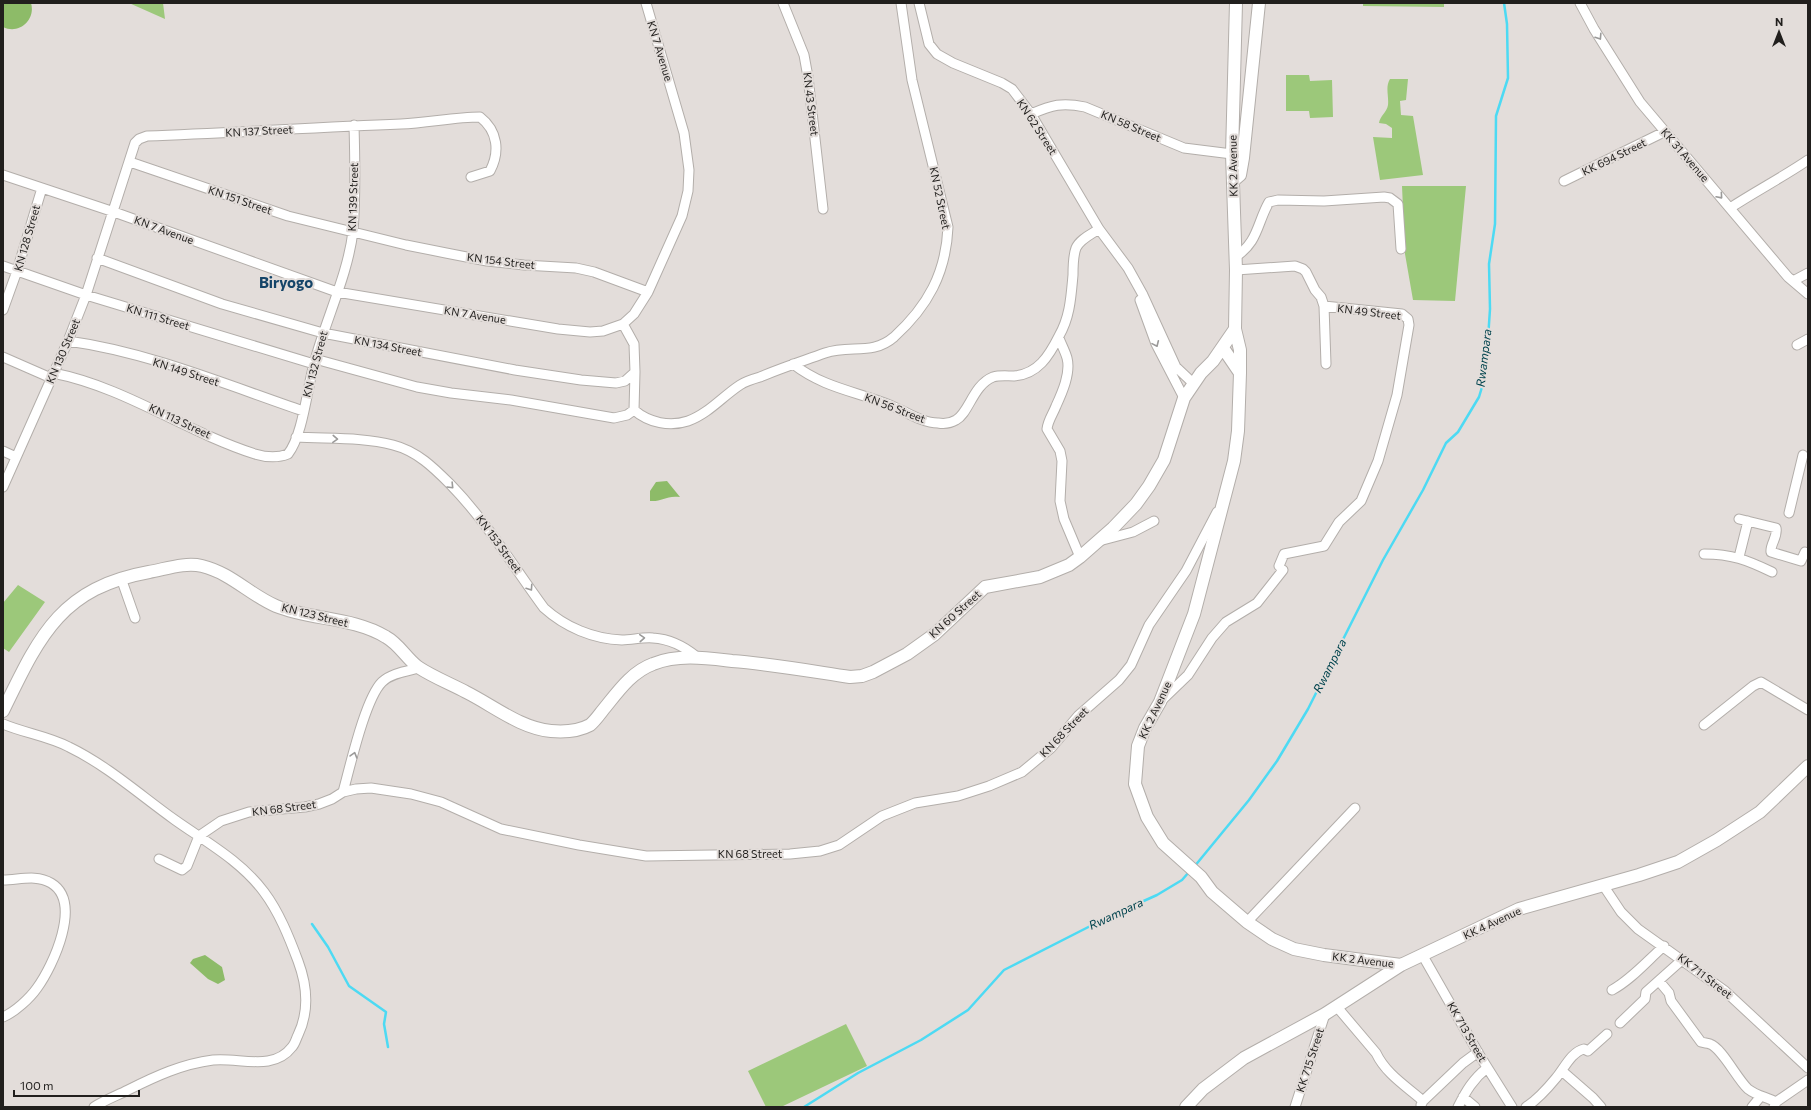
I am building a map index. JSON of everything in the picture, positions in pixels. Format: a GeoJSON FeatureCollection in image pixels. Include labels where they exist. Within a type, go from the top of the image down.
{"type":"FeatureCollection","features":[{"type":"Feature","properties":{"kind":"main road","name":"KK 2 Avenue"},"geometry":{"type":"LineString","coordinates":[[1236,3],[1232,154],[1236,270],[1235,329],[1240,350],[1238,432],[1234,461],[1194,614],[1160,702],[1145,728],[1138,746],[1135,784],[1146,817],[1169,849],[1201,877],[1212,892],[1247,922],[1272,939],[1294,948],[1324,955],[1401,965]]}},
{"type":"Feature","properties":{"kind":"main road"},"geometry":{"type":"LineString","coordinates":[[1233,181],[1240,175],[1242,163],[1259,3]]}},
{"type":"Feature","properties":{"kind":"main road"},"geometry":{"type":"LineString","coordinates":[[1235,329],[1222,348],[1240,373]]}},
{"type":"Feature","properties":{"kind":"main road","name":"KN 60 Street"},"geometry":{"type":"LineString","coordinates":[[614,696],[635,674],[644,667],[670,659],[697,657],[748,662],[850,677],[862,676],[873,672],[907,654],[939,630],[985,587],[1046,575],[1061,569],[1080,557],[1136,504],[1149,486],[1164,460],[1184,398],[1222,348]]}},
{"type":"Feature","properties":{"kind":"main road","name":"KN 123 Street"},"geometry":{"type":"LineString","coordinates":[[3,711],[31,654],[56,618],[82,597],[121,578],[134,574],[185,565],[199,565],[214,569],[234,579],[274,605],[291,611],[347,623],[382,634],[396,644],[419,668],[481,700],[520,723],[541,730],[566,732],[588,726],[614,696]]}},
{"type":"Feature","properties":{"kind":"main road","name":"KK 4 Avenue"},"geometry":{"type":"LineString","coordinates":[[1186,1107],[1203,1089],[1244,1058],[1337,1007],[1401,965],[1423,956],[1519,909],[1639,875],[1678,862],[1717,840],[1760,812],[1808,766]]}},
{"type":"Feature","properties":{"kind":"street","name":"KN 7 Avenue"},"geometry":{"type":"LineString","coordinates":[[3,175],[114,212],[337,292],[558,329],[590,332],[603,331],[623,324],[634,314],[648,292],[682,216],[688,191],[689,170],[684,133],[646,3]]}},
{"type":"Feature","properties":{"kind":"street","name":"KN 43 Street"},"geometry":{"type":"LineString","coordinates":[[783,3],[804,55],[808,77],[823,209]]}},
{"type":"Feature","properties":{"kind":"street","name":"KN 52 Street"},"geometry":{"type":"LineString","coordinates":[[634,410],[641,416],[664,424],[687,421],[700,416],[742,384],[793,364],[826,352],[843,348],[867,350],[882,346],[894,337],[922,307],[938,279],[947,249],[948,227],[912,80],[901,3]]}},
{"type":"Feature","properties":{"kind":"street","name":"KN 62 Street"},"geometry":{"type":"LineString","coordinates":[[919,3],[929,44],[937,54],[953,63],[1002,83],[1012,89],[1031,114],[1099,229],[1128,268],[1144,295],[1176,367],[1194,384]]}},
{"type":"Feature","properties":{"kind":"street","name":"KK 31 Avenue"},"geometry":{"type":"LineString","coordinates":[[1580,3],[1594,29],[1640,102],[1664,132],[1793,281],[1808,294]]}},
{"type":"Feature","properties":{"kind":"street","name":"KN 58 Street"},"geometry":{"type":"LineString","coordinates":[[1031,114],[1058,105],[1068,104],[1080,106],[1184,148],[1232,154]]}},
{"type":"Feature","properties":{"kind":"street","name":"KN 137 Street"},"geometry":{"type":"LineString","coordinates":[[114,212],[136,143],[139,139],[147,136],[253,132],[354,125],[403,124],[480,117],[484,120],[496,143],[495,158],[490,171],[471,177]]}},
{"type":"Feature","properties":{"kind":"street","name":"KN 139 Street"},"geometry":{"type":"LineString","coordinates":[[337,292],[353,231],[354,125]]}},
{"type":"Feature","properties":{"kind":"street","name":"KK 694 Street"},"geometry":{"type":"LineString","coordinates":[[1564,181],[1664,132]]}},
{"type":"Feature","properties":{"kind":"street"},"geometry":{"type":"LineString","coordinates":[[1730,208],[1752,193],[1778,180],[1808,160]]}},
{"type":"Feature","properties":{"kind":"street","name":"KN 151 Street"},"geometry":{"type":"LineString","coordinates":[[130,162],[288,216],[353,231]]}},
{"type":"Feature","properties":{"kind":"street","name":"KN 128 Street"},"geometry":{"type":"LineString","coordinates":[[3,310],[17,271],[42,188]]}},
{"type":"Feature","properties":{"kind":"street"},"geometry":{"type":"LineString","coordinates":[[1235,257],[1245,251],[1254,239],[1269,202],[1278,200],[1324,201],[1384,197],[1390,198],[1398,204],[1400,249]]}},
{"type":"Feature","properties":{"kind":"street","name":"KN 130 Street"},"geometry":{"type":"LineString","coordinates":[[3,487],[68,341],[86,296],[97,258],[114,212]]}},
{"type":"Feature","properties":{"kind":"street","name":"KN 56 Street"},"geometry":{"type":"LineString","coordinates":[[793,364],[825,384],[863,395],[926,420],[937,423],[957,420],[984,382],[993,377],[1015,376],[1033,371],[1045,361],[1059,338],[1068,315],[1076,247],[1099,229]]}},
{"type":"Feature","properties":{"kind":"street","name":"KN 154 Street"},"geometry":{"type":"LineString","coordinates":[[353,231],[406,245],[487,261],[582,269],[609,276],[648,292]]}},
{"type":"Feature","properties":{"kind":"street","name":"KN 134 Street"},"geometry":{"type":"LineString","coordinates":[[97,258],[222,304],[322,333],[515,370],[581,380],[616,383],[625,381],[635,372]]}},
{"type":"Feature","properties":{"kind":"street","name":"KN 111 Street"},"geometry":{"type":"LineString","coordinates":[[3,266],[53,282],[86,296],[314,361],[365,371],[417,387],[451,394],[511,400],[614,418],[627,415],[634,410]]}},
{"type":"Feature","properties":{"kind":"street","name":"KN 49 Street"},"geometry":{"type":"LineString","coordinates":[[1160,702],[1188,675],[1212,638],[1226,622],[1257,603],[1281,568],[1284,554],[1324,546],[1339,522],[1361,501],[1378,461],[1398,395],[1409,325],[1408,319],[1402,314],[1324,306],[1321,297],[1315,290],[1303,269],[1295,266],[1236,270]]}},
{"type":"Feature","properties":{"kind":"street"},"geometry":{"type":"LineString","coordinates":[[1793,281],[1808,273]]}},
{"type":"Feature","properties":{"kind":"street","name":"KN 62 Street"},"geometry":{"type":"LineString","coordinates":[[1135,281],[1145,316],[1156,344],[1184,398]]}},
{"type":"Feature","properties":{"kind":"street","name":"KN 132 Street"},"geometry":{"type":"LineString","coordinates":[[296,437],[314,361],[322,333],[337,292]]}},
{"type":"Feature","properties":{"kind":"street"},"geometry":{"type":"LineString","coordinates":[[1324,306],[1326,364]]}},
{"type":"Feature","properties":{"kind":"street"},"geometry":{"type":"LineString","coordinates":[[623,324],[634,344],[634,410]]}},
{"type":"Feature","properties":{"kind":"street"},"geometry":{"type":"LineString","coordinates":[[1059,338],[1068,359],[1068,365],[1056,408],[1048,421],[1047,429],[1060,451],[1062,461],[1060,500],[1063,513],[1080,557]]}},
{"type":"Feature","properties":{"kind":"street"},"geometry":{"type":"LineString","coordinates":[[1797,345],[1808,339]]}},
{"type":"Feature","properties":{"kind":"street","name":"KN 149 Street"},"geometry":{"type":"LineString","coordinates":[[68,341],[119,350],[303,411]]}},
{"type":"Feature","properties":{"kind":"street","name":"KN 113 Street"},"geometry":{"type":"LineString","coordinates":[[3,357],[52,376],[88,382],[123,396],[219,440],[256,454],[272,457],[284,456],[292,450],[296,437]]}},
{"type":"Feature","properties":{"kind":"street","name":"KN 153 Street"},"geometry":{"type":"LineString","coordinates":[[296,437],[376,442],[394,445],[424,459],[468,503],[491,531],[540,603],[552,615],[572,627],[596,636],[622,640],[653,638],[664,640],[687,649],[697,657]]}},
{"type":"Feature","properties":{"kind":"street"},"geometry":{"type":"LineString","coordinates":[[3,451],[16,457]]}},
{"type":"Feature","properties":{"kind":"street"},"geometry":{"type":"LineString","coordinates":[[1789,513],[1804,472],[1803,454]]}},
{"type":"Feature","properties":{"kind":"street","name":"KN 68 Street"},"geometry":{"type":"LineString","coordinates":[[199,836],[221,821],[249,812],[312,805],[332,799],[343,792],[371,788],[411,794],[441,802],[501,829],[579,845],[646,856],[702,854],[790,854],[820,851],[839,845],[882,816],[915,803],[958,796],[989,786],[1022,772],[1051,748],[1078,716],[1119,680],[1131,665],[1149,625],[1186,571],[1225,496]]}},
{"type":"Feature","properties":{"kind":"street"},"geometry":{"type":"LineString","coordinates":[[1739,557],[1744,520],[1776,528],[1776,536],[1771,552],[1801,561],[1807,551]]}},
{"type":"Feature","properties":{"kind":"street"},"geometry":{"type":"LineString","coordinates":[[1097,542],[1133,532],[1154,521]]}},
{"type":"Feature","properties":{"kind":"street"},"geometry":{"type":"LineString","coordinates":[[1704,554],[1723,554],[1739,557],[1772,572]]}},
{"type":"Feature","properties":{"kind":"street"},"geometry":{"type":"LineString","coordinates":[[121,578],[135,618]]}},
{"type":"Feature","properties":{"kind":"street"},"geometry":{"type":"LineString","coordinates":[[343,792],[366,716],[373,697],[382,682],[391,676],[419,668]]}},
{"type":"Feature","properties":{"kind":"street"},"geometry":{"type":"LineString","coordinates":[[1704,725],[1753,686],[1761,682],[1808,710]]}},
{"type":"Feature","properties":{"kind":"street"},"geometry":{"type":"LineString","coordinates":[[3,724],[22,732],[67,746],[89,758],[118,777],[174,820],[199,836],[245,871],[264,892],[274,908],[294,950],[304,982],[306,1001],[303,1025],[292,1047],[281,1056],[267,1062],[216,1060],[192,1063],[169,1070],[105,1100],[94,1107]]}},
{"type":"Feature","properties":{"kind":"street"},"geometry":{"type":"LineString","coordinates":[[1247,922],[1356,808]]}},
{"type":"Feature","properties":{"kind":"street"},"geometry":{"type":"LineString","coordinates":[[159,858],[180,870],[185,868],[199,836]]}},
{"type":"Feature","properties":{"kind":"street"},"geometry":{"type":"LineString","coordinates":[[3,880],[32,878],[51,883],[62,894],[66,911],[59,944],[49,969],[36,989],[3,1018]]}},
{"type":"Feature","properties":{"kind":"street","name":"KK 711 Street"},"geometry":{"type":"LineString","coordinates":[[1603,885],[1621,912],[1638,929],[1683,959],[1725,991],[1808,1068]]}},
{"type":"Feature","properties":{"kind":"street"},"geometry":{"type":"LineString","coordinates":[[1612,990],[1626,983],[1644,963],[1664,946]]}},
{"type":"Feature","properties":{"kind":"street","name":"KK 713 Street"},"geometry":{"type":"LineString","coordinates":[[1423,956],[1510,1106]]}},
{"type":"Feature","properties":{"kind":"street"},"geometry":{"type":"LineString","coordinates":[[1620,1023],[1645,999],[1646,992],[1683,959]]}},
{"type":"Feature","properties":{"kind":"street"},"geometry":{"type":"LineString","coordinates":[[1659,981],[1669,994],[1671,1001],[1701,1042],[1709,1043],[1720,1052],[1741,1081],[1750,1090],[1761,1096],[1770,1098],[1775,1105],[1808,1080]]}},
{"type":"Feature","properties":{"kind":"street"},"geometry":{"type":"LineString","coordinates":[[1337,1007],[1376,1053],[1396,1080],[1409,1088],[1421,1104],[1458,1067],[1478,1052]]}},
{"type":"Feature","properties":{"kind":"street","name":"KK 715 Street"},"geometry":{"type":"LineString","coordinates":[[1295,1107],[1325,1014]]}},
{"type":"Feature","properties":{"kind":"street"},"geometry":{"type":"LineString","coordinates":[[1526,1107],[1546,1090],[1572,1057],[1581,1050],[1584,1049],[1588,1051],[1607,1034]]}},
{"type":"Feature","properties":{"kind":"street"},"geometry":{"type":"LineString","coordinates":[[1458,1107],[1472,1081],[1488,1068]]}},
{"type":"Feature","properties":{"kind":"street"},"geometry":{"type":"LineString","coordinates":[[1562,1071],[1602,1107]]}},
{"type":"Feature","properties":{"kind":"street"},"geometry":{"type":"LineString","coordinates":[[1752,1107],[1761,1096]]}},
{"type":"Feature","properties":{"kind":"street"},"geometry":{"type":"LineString","coordinates":[[1463,1097],[1475,1107]]}},
{"type":"Feature","properties":{"kind":"green space"},"geometry":{"type":"Polygon","coordinates":[[[3,3],[31,3],[32,9],[29,20],[25,24],[15,29],[3,27],[3,3]]]}},
{"type":"Feature","properties":{"kind":"green space"},"geometry":{"type":"Polygon","coordinates":[[[129,3],[163,3],[165,19],[129,3]]]}},
{"type":"Feature","properties":{"kind":"green space"},"geometry":{"type":"Polygon","coordinates":[[[1363,3],[1444,3],[1444,7],[1363,6],[1363,3]]]}},
{"type":"Feature","properties":{"kind":"green space"},"geometry":{"type":"Polygon","coordinates":[[[1286,75],[1309,75],[1310,81],[1332,80],[1333,117],[1310,118],[1309,111],[1286,111],[1286,75]]]}},
{"type":"Feature","properties":{"kind":"green space"},"geometry":{"type":"Polygon","coordinates":[[[1390,79],[1408,79],[1406,100],[1400,101],[1401,115],[1413,116],[1423,175],[1380,180],[1373,137],[1392,138],[1392,128],[1386,124],[1379,123],[1388,105],[1387,88],[1390,79]]]}},
{"type":"Feature","properties":{"kind":"green space"},"geometry":{"type":"Polygon","coordinates":[[[1402,186],[1466,186],[1455,301],[1413,300],[1405,254],[1402,186]]]}},
{"type":"Feature","properties":{"kind":"green space"},"geometry":{"type":"Polygon","coordinates":[[[667,481],[680,497],[650,501],[650,491],[656,482],[667,481]]]}},
{"type":"Feature","properties":{"kind":"green space"},"geometry":{"type":"Polygon","coordinates":[[[18,585],[45,602],[9,652],[3,648],[3,603],[18,585]]]}},
{"type":"Feature","properties":{"kind":"green space"},"geometry":{"type":"Polygon","coordinates":[[[205,955],[222,967],[225,980],[218,984],[208,979],[190,963],[193,959],[205,955]]]}},
{"type":"Feature","properties":{"kind":"green space"},"geometry":{"type":"Polygon","coordinates":[[[846,1024],[867,1066],[781,1107],[766,1107],[748,1071],[846,1024]]]}},
{"type":"Feature","properties":{"kind":"waterway","name":"Rwampara"},"geometry":{"type":"LineString","coordinates":[[1194,867],[1249,800],[1277,761],[1308,709],[1383,560],[1423,490],[1446,443],[1458,432],[1479,397],[1482,387],[1482,370],[1488,339],[1490,309],[1489,264],[1495,224],[1496,116],[1508,78],[1507,24],[1504,3]]}},
{"type":"Feature","properties":{"kind":"waterway","name":"Rwampara"},"geometry":{"type":"LineString","coordinates":[[804,1107],[858,1073],[921,1040],[968,1010],[1004,970],[1108,917],[1157,895],[1182,880],[1189,872]]}},
{"type":"Feature","properties":{"kind":"waterway"},"geometry":{"type":"LineString","coordinates":[[312,924],[328,947],[349,986],[386,1012],[384,1024],[388,1047]]}},
{"type":"Feature","properties":{"kind":"district","name":"Biryogo"},"geometry":{"type":"Point","coordinates":[286,283]}}]}
